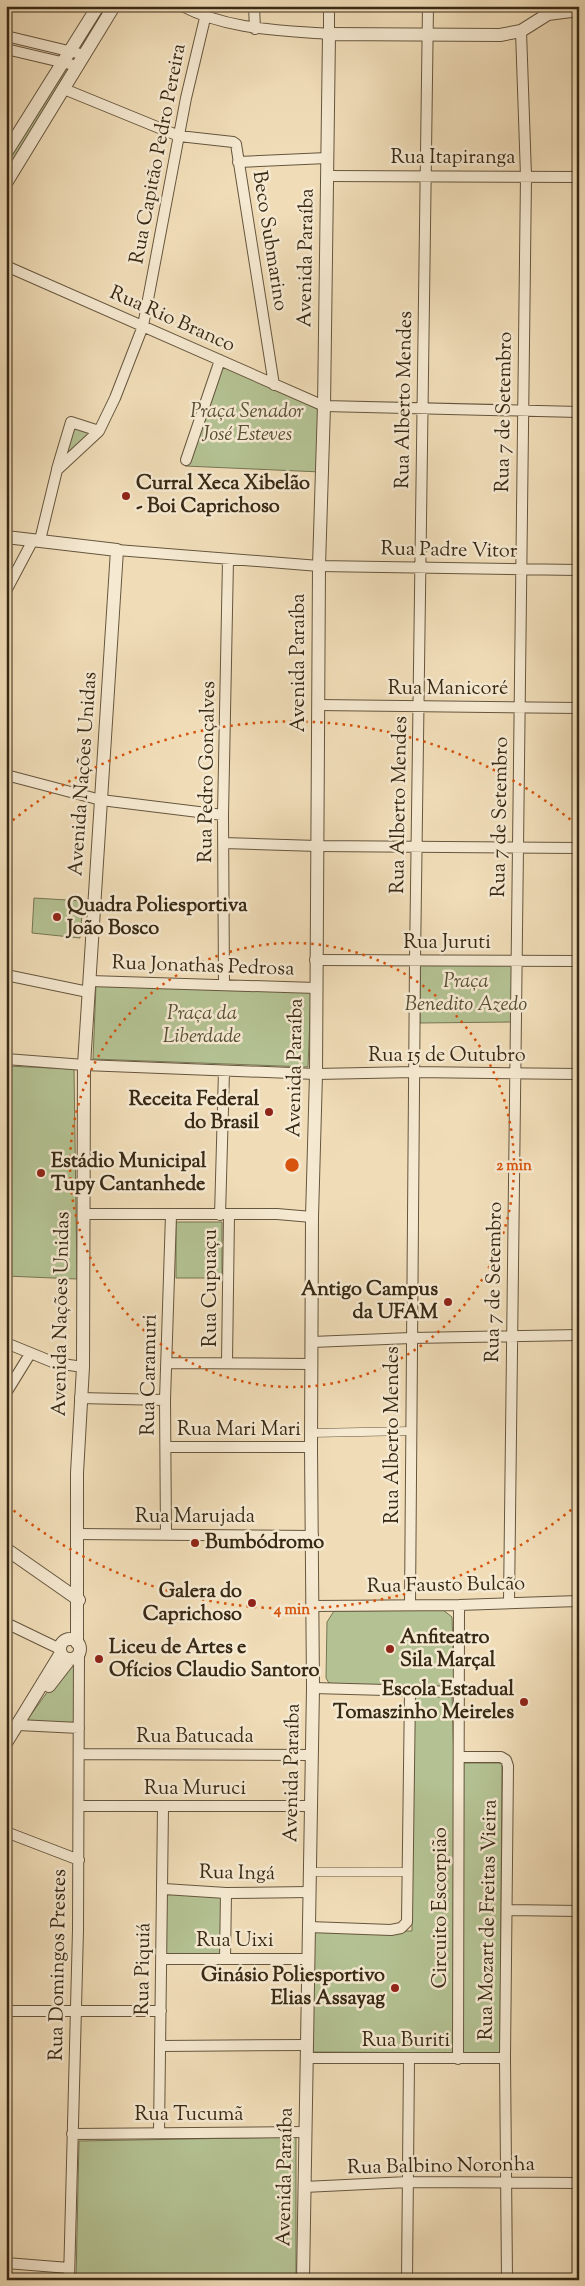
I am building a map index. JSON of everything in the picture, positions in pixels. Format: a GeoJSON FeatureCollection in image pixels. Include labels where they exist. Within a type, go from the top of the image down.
{"type":"FeatureCollection","features":[{"type":"Feature","properties":{"kind":"street"},"geometry":{"type":"LineString","coordinates":[[8,147],[72,50],[98,6]]}},
{"type":"Feature","properties":{"kind":"street"},"geometry":{"type":"LineString","coordinates":[[6,183],[114,6]]}},
{"type":"Feature","properties":{"kind":"street"},"geometry":{"type":"LineString","coordinates":[[182,6],[205,18],[255,29],[329,34],[427,36],[485,36],[518,32],[548,14],[579,10]]}},
{"type":"Feature","properties":{"kind":"street"},"geometry":{"type":"LineString","coordinates":[[254,6],[255,29]]}},
{"type":"Feature","properties":{"kind":"street","name":"Avenida Paraíba"},"geometry":{"type":"LineString","coordinates":[[303,2280],[313,1688],[312,1216],[316,1074],[315,960],[319,566],[324,406],[329,6]]}},
{"type":"Feature","properties":{"kind":"street","name":"Rua Alberto Mendes"},"geometry":{"type":"LineString","coordinates":[[410,1605],[415,961],[428,6]]}},
{"type":"Feature","properties":{"kind":"street","name":"Rua Capitão Pedro Pereira"},"geometry":{"type":"LineString","coordinates":[[57,470],[98,431],[116,398],[143,326],[190,78],[205,18]]}},
{"type":"Feature","properties":{"kind":"street","name":"Rua 7 de Setembro"},"geometry":{"type":"LineString","coordinates":[[509,1602],[526,176],[518,32]]}},
{"type":"Feature","properties":{"kind":"street"},"geometry":{"type":"LineString","coordinates":[[6,36],[72,50],[85,55]]}},
{"type":"Feature","properties":{"kind":"street"},"geometry":{"type":"LineString","coordinates":[[6,49],[78,66]]}},
{"type":"Feature","properties":{"kind":"street"},"geometry":{"type":"LineString","coordinates":[[64,89],[179,136]]}},
{"type":"Feature","properties":{"kind":"street","name":"Beco Submarino"},"geometry":{"type":"LineString","coordinates":[[179,136],[233,142],[238,148],[238,162],[274,385]]}},
{"type":"Feature","properties":{"kind":"street"},"geometry":{"type":"LineString","coordinates":[[238,162],[327,158]]}},
{"type":"Feature","properties":{"kind":"street","name":"Rua Itapiranga"},"geometry":{"type":"LineString","coordinates":[[327,176],[579,177]]}},
{"type":"Feature","properties":{"kind":"street","name":"Rua Rio Branco"},"geometry":{"type":"LineString","coordinates":[[6,266],[324,406]]}},
{"type":"Feature","properties":{"kind":"street"},"geometry":{"type":"LineString","coordinates":[[186,460],[220,360]]}},
{"type":"Feature","properties":{"kind":"street"},"geometry":{"type":"LineString","coordinates":[[324,406],[422,410],[579,412]]}},
{"type":"Feature","properties":{"kind":"street"},"geometry":{"type":"LineString","coordinates":[[6,591],[36,540],[69,423],[74,422],[98,431]]}},
{"type":"Feature","properties":{"kind":"street"},"geometry":{"type":"LineString","coordinates":[[6,537],[117,550]]}},
{"type":"Feature","properties":{"kind":"street","name":"Rua Padre Vitor"},"geometry":{"type":"LineString","coordinates":[[117,550],[319,566],[579,570]]}},
{"type":"Feature","properties":{"kind":"street","name":"Avenida Nações Unidas"},"geometry":{"type":"LineString","coordinates":[[69,1649],[79,1600],[80,1398],[83,1367],[84,1065],[117,550]]}},
{"type":"Feature","properties":{"kind":"street","name":"Rua Pedro Gonçalves"},"geometry":{"type":"LineString","coordinates":[[224,985],[223,815],[226,754],[228,560]]}},
{"type":"Feature","properties":{"kind":"street","name":"Rua Manicoré"},"geometry":{"type":"LineString","coordinates":[[318,705],[579,708]]}},
{"type":"Feature","properties":{"kind":"street"},"geometry":{"type":"LineString","coordinates":[[6,775],[101,800],[223,815]]}},
{"type":"Feature","properties":{"kind":"street"},"geometry":{"type":"LineString","coordinates":[[224,843],[317,846],[579,848]]}},
{"type":"Feature","properties":{"kind":"street","name":"Rua Juruti"},"geometry":{"type":"LineString","coordinates":[[315,960],[579,962]]}},
{"type":"Feature","properties":{"kind":"street","name":"Rua Jonathas Pedrosa"},"geometry":{"type":"LineString","coordinates":[[6,975],[89,987],[224,985],[316,988]]}},
{"type":"Feature","properties":{"kind":"street","name":"Rua 15 de Outubro"},"geometry":{"type":"LineString","coordinates":[[6,1059],[84,1065],[316,1074],[415,1072],[579,1074]]}},
{"type":"Feature","properties":{"kind":"street"},"geometry":{"type":"LineString","coordinates":[[224,1071],[224,1215]]}},
{"type":"Feature","properties":{"kind":"street"},"geometry":{"type":"LineString","coordinates":[[83,1214],[171,1216],[276,1214],[312,1216]]}},
{"type":"Feature","properties":{"kind":"street","name":"Rua Cupuaçu"},"geometry":{"type":"LineString","coordinates":[[224,1215],[227,1362]]}},
{"type":"Feature","properties":{"kind":"street","name":"Rua Caramuri"},"geometry":{"type":"LineString","coordinates":[[166,1535],[165,1400],[171,1216]]}},
{"type":"Feature","properties":{"kind":"street"},"geometry":{"type":"LineString","coordinates":[[312,1342],[579,1335]]}},
{"type":"Feature","properties":{"kind":"street"},"geometry":{"type":"LineString","coordinates":[[6,1343],[55,1363],[83,1367]]}},
{"type":"Feature","properties":{"kind":"street"},"geometry":{"type":"LineString","coordinates":[[6,1393],[30,1354]]}},
{"type":"Feature","properties":{"kind":"street"},"geometry":{"type":"LineString","coordinates":[[167,1363],[312,1364]]}},
{"type":"Feature","properties":{"kind":"street"},"geometry":{"type":"LineString","coordinates":[[80,1398],[165,1400]]}},
{"type":"Feature","properties":{"kind":"street"},"geometry":{"type":"LineString","coordinates":[[311,1433],[411,1431]]}},
{"type":"Feature","properties":{"kind":"street","name":"Rua Mari Mari"},"geometry":{"type":"LineString","coordinates":[[166,1447],[311,1447]]}},
{"type":"Feature","properties":{"kind":"street","name":"Rua Marujada"},"geometry":{"type":"LineString","coordinates":[[78,1534],[313,1536]]}},
{"type":"Feature","properties":{"kind":"street"},"geometry":{"type":"LineString","coordinates":[[6,1548],[79,1600]]}},
{"type":"Feature","properties":{"kind":"street","name":"Rua Fausto Bulcão"},"geometry":{"type":"LineString","coordinates":[[313,1606],[459,1605],[579,1601]]}},
{"type":"Feature","properties":{"kind":"street"},"geometry":{"type":"LineString","coordinates":[[459,1605],[459,1757]]}},
{"type":"Feature","properties":{"kind":"street"},"geometry":{"type":"LineString","coordinates":[[6,1623],[69,1649],[6,1743]]}},
{"type":"Feature","properties":{"kind":"street","name":"Rua Domingos Prestes"},"geometry":{"type":"LineString","coordinates":[[69,1649],[79,1728],[79,1860],[69,2280]]}},
{"type":"Feature","properties":{"kind":"street"},"geometry":{"type":"LineString","coordinates":[[313,1688],[459,1692]]}},
{"type":"Feature","properties":{"kind":"street"},"geometry":{"type":"LineString","coordinates":[[309,1927],[380,1930],[400,1928],[408,1919],[410,1691]]}},
{"type":"Feature","properties":{"kind":"street"},"geometry":{"type":"LineString","coordinates":[[18,1725],[79,1728]]}},
{"type":"Feature","properties":{"kind":"street","name":"Rua Batucada"},"geometry":{"type":"LineString","coordinates":[[79,1754],[312,1755]]}},
{"type":"Feature","properties":{"kind":"street","name":"Rua Mozart de Freitas Vieira"},"geometry":{"type":"LineString","coordinates":[[459,1757],[501,1757],[506,1762],[505,2058],[507,2280]]}},
{"type":"Feature","properties":{"kind":"street","name":"Circuito Escorpião"},"geometry":{"type":"LineString","coordinates":[[458,2058],[459,1757]]}},
{"type":"Feature","properties":{"kind":"street","name":"Rua Muruci"},"geometry":{"type":"LineString","coordinates":[[79,1806],[311,1806]]}},
{"type":"Feature","properties":{"kind":"street","name":"Rua Piquiá"},"geometry":{"type":"LineString","coordinates":[[159,2132],[164,1889],[163,1807]]}},
{"type":"Feature","properties":{"kind":"street"},"geometry":{"type":"LineString","coordinates":[[6,1832],[79,1860]]}},
{"type":"Feature","properties":{"kind":"street"},"geometry":{"type":"LineString","coordinates":[[310,1872],[407,1872]]}},
{"type":"Feature","properties":{"kind":"street","name":"Rua Ingá"},"geometry":{"type":"LineString","coordinates":[[164,1889],[226,1892],[310,1892]]}},
{"type":"Feature","properties":{"kind":"street"},"geometry":{"type":"LineString","coordinates":[[226,1892],[226,1959]]}},
{"type":"Feature","properties":{"kind":"street"},"geometry":{"type":"LineString","coordinates":[[507,1910],[579,1912]]}},
{"type":"Feature","properties":{"kind":"street","name":"Rua Uixi"},"geometry":{"type":"LineString","coordinates":[[162,1959],[308,1959]]}},
{"type":"Feature","properties":{"kind":"street"},"geometry":{"type":"LineString","coordinates":[[6,2011],[161,2011]]}},
{"type":"Feature","properties":{"kind":"street","name":"Rua Buriti"},"geometry":{"type":"LineString","coordinates":[[162,2046],[306,2051],[409,2059],[505,2058]]}},
{"type":"Feature","properties":{"kind":"street"},"geometry":{"type":"LineString","coordinates":[[407,2280],[409,2059]]}},
{"type":"Feature","properties":{"kind":"street","name":"Rua Tucumã"},"geometry":{"type":"LineString","coordinates":[[72,2134],[306,2132]]}},
{"type":"Feature","properties":{"kind":"street","name":"Rua Balbino Noronha"},"geometry":{"type":"LineString","coordinates":[[304,2187],[408,2182],[579,2183]]}},
{"type":"Feature","properties":{"kind":"street"},"geometry":{"type":"LineString","coordinates":[[6,2263],[69,2268]]}},
{"type":"Feature","properties":{"kind":"green space"},"geometry":{"type":"Polygon","coordinates":[[[63,68],[72,71],[6,176],[6,160],[63,68]]]}},
{"type":"Feature","properties":{"kind":"green space","name":"Praça Senador José Esteves"},"geometry":{"type":"Polygon","coordinates":[[[218,363],[323,406],[321,472],[185,466],[218,363]]]}},
{"type":"Feature","properties":{"kind":"green space"},"geometry":{"type":"Polygon","coordinates":[[[67,426],[96,431],[59,463],[67,426]]]}},
{"type":"Feature","properties":{"kind":"green space","name":"Quadra Poliesportiva João Bosco"},"geometry":{"type":"Polygon","coordinates":[[[34,898],[83,901],[80,938],[32,933],[34,898]]]}},
{"type":"Feature","properties":{"kind":"green space","name":"Praça Benedito Azedo"},"geometry":{"type":"Polygon","coordinates":[[[420,964],[513,964],[512,1022],[420,1023],[420,964]]]}},
{"type":"Feature","properties":{"kind":"green space","name":"Praça da Liberdade"},"geometry":{"type":"Polygon","coordinates":[[[96,985],[311,992],[308,1067],[93,1059],[96,985]]]}},
{"type":"Feature","properties":{"kind":"green space","name":"Estádio Municipal Tupy Cantanhede"},"geometry":{"type":"Polygon","coordinates":[[[6,1066],[74,1069],[77,1279],[6,1276],[6,1066]]]}},
{"type":"Feature","properties":{"kind":"green space"},"geometry":{"type":"Polygon","coordinates":[[[176,1222],[222,1222],[222,1278],[176,1278],[176,1222]]]}},
{"type":"Feature","properties":{"kind":"green space","name":"Anfiteatro Sila Marçal"},"geometry":{"type":"Polygon","coordinates":[[[443,1610],[452,1617],[454,1677],[451,1683],[444,1687],[329,1683],[326,1678],[327,1622],[334,1611],[443,1610]]]}},
{"type":"Feature","properties":{"kind":"green space"},"geometry":{"type":"Polygon","coordinates":[[[71,1664],[77,1665],[77,1725],[25,1723],[66,1666],[71,1664]]]}},
{"type":"Feature","properties":{"kind":"green space"},"geometry":{"type":"Polygon","coordinates":[[[414,1696],[452,1696],[454,1763],[502,1763],[500,2053],[313,2052],[314,1932],[412,1931],[414,1696]]]}},
{"type":"Feature","properties":{"kind":"green space"},"geometry":{"type":"Polygon","coordinates":[[[166,1894],[222,1896],[223,1957],[165,1956],[166,1894]]]}},
{"type":"Feature","properties":{"kind":"green space"},"geometry":{"type":"Polygon","coordinates":[[[296,2137],[296,2280],[76,2280],[79,2141],[296,2137]]]}},
{"type":"Feature","properties":{"kind":"place","name":"Curral Xeca Xibelão - Boi Caprichoso"},"geometry":{"type":"Point","coordinates":[126,496]}},
{"type":"Feature","properties":{"kind":"place","name":"Quadra Poliesportiva João Bosco"},"geometry":{"type":"Point","coordinates":[57,917]}},
{"type":"Feature","properties":{"kind":"place","name":"Receita Federal do Brasil"},"geometry":{"type":"Point","coordinates":[269,1112]}},
{"type":"Feature","properties":{"kind":"place","name":"Estádio Municipal Tupy Cantanhede"},"geometry":{"type":"Point","coordinates":[41,1173]}},
{"type":"Feature","properties":{"kind":"place","name":"Antigo Campus da UFAM"},"geometry":{"type":"Point","coordinates":[448,1302]}},
{"type":"Feature","properties":{"kind":"place","name":"Bumbódromo"},"geometry":{"type":"Point","coordinates":[195,1543]}},
{"type":"Feature","properties":{"kind":"place","name":"Galera do Caprichoso"},"geometry":{"type":"Point","coordinates":[252,1603]}},
{"type":"Feature","properties":{"kind":"place","name":"Anfiteatro Sila Marçal"},"geometry":{"type":"Point","coordinates":[390,1649]}},
{"type":"Feature","properties":{"kind":"place","name":"Liceu de Artes e Ofícios Claudio Santoro"},"geometry":{"type":"Point","coordinates":[99,1659]}},
{"type":"Feature","properties":{"kind":"place","name":"Escola Estadual Tomaszinho Meireles"},"geometry":{"type":"Point","coordinates":[524,1702]}},
{"type":"Feature","properties":{"kind":"place","name":"Ginásio Poliesportivo Elias Assayag"},"geometry":{"type":"Point","coordinates":[395,1988]}}]}
